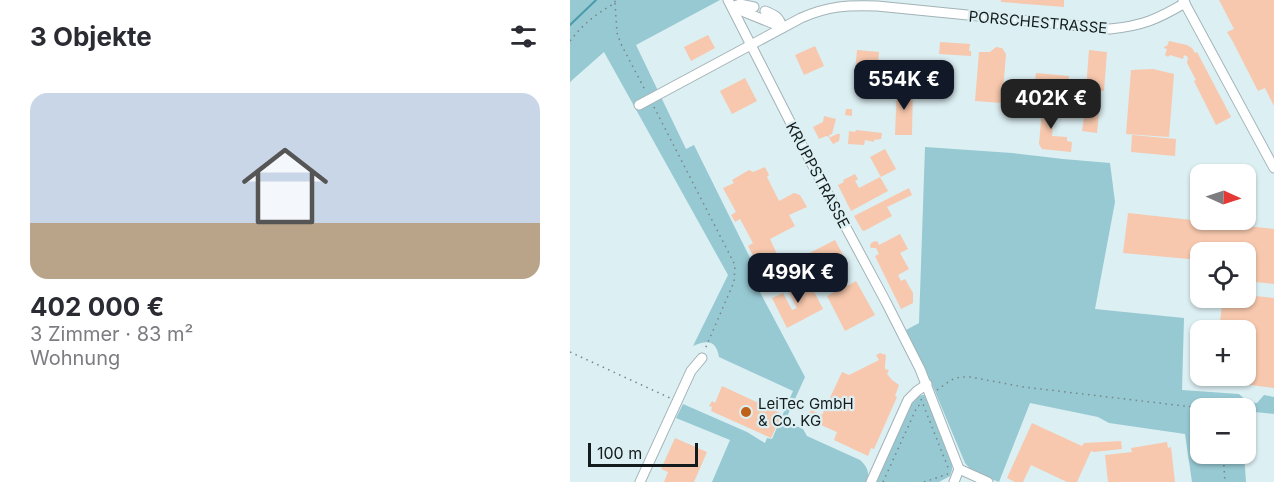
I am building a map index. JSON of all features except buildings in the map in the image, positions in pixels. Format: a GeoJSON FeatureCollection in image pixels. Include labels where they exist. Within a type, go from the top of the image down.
{"type":"FeatureCollection","features":[{"type":"Feature","properties":{"kind":"street"},"geometry":{"type":"LineString","coordinates":[[1184,2],[1274,168]]}},
{"type":"Feature","properties":{"kind":"street","name":"PORSCHESTRASSE"},"geometry":{"type":"LineString","coordinates":[[751,44],[817,11],[839,6],[861,5],[1110,29],[1132,27],[1159,18],[1184,2]]}},
{"type":"Feature","properties":{"kind":"street"},"geometry":{"type":"LineString","coordinates":[[730,4],[782,28]]}},
{"type":"Feature","properties":{"kind":"street"},"geometry":{"type":"LineString","coordinates":[[730,4],[754,7]]}},
{"type":"Feature","properties":{"kind":"street","name":"KRUPPSTRASSE"},"geometry":{"type":"LineString","coordinates":[[730,4],[929,389],[959,469]]}},
{"type":"Feature","properties":{"kind":"street"},"geometry":{"type":"LineString","coordinates":[[765,11],[776,15],[781,21],[782,28]]}},
{"type":"Feature","properties":{"kind":"street"},"geometry":{"type":"LineString","coordinates":[[639,105],[751,44]]}},
{"type":"Feature","properties":{"kind":"street"},"geometry":{"type":"LineString","coordinates":[[640,482],[691,371],[702,358]]}},
{"type":"Feature","properties":{"kind":"street"},"geometry":{"type":"LineString","coordinates":[[871,482],[908,400],[917,391],[929,389]]}},
{"type":"Feature","properties":{"kind":"street"},"geometry":{"type":"LineString","coordinates":[[954,482],[959,469],[987,482]]}},
{"type":"Feature","properties":{"kind":"path"},"geometry":{"type":"LineString","coordinates":[[570,41],[595,15],[615,2],[621,44],[735,265],[734,282],[702,358]]}},
{"type":"Feature","properties":{"kind":"path"},"geometry":{"type":"LineString","coordinates":[[570,352],[677,401]]}},
{"type":"Feature","properties":{"kind":"path"},"geometry":{"type":"LineString","coordinates":[[929,389],[960,377],[970,377],[1024,387],[1190,407]]}},
{"type":"Feature","properties":{"kind":"path"},"geometry":{"type":"LineString","coordinates":[[917,391],[950,473],[924,482]]}},
{"type":"Feature","properties":{"kind":"path"},"geometry":{"type":"LineString","coordinates":[[883,482],[916,407],[923,403]]}},
{"type":"Feature","properties":{"kind":"path"},"geometry":{"type":"LineString","coordinates":[[1223,464],[1225,482]]}},
{"type":"Feature","properties":{"kind":"shaded area"},"geometry":{"type":"Polygon","coordinates":[[[570,0],[720,0],[636,45],[686,149],[694,145],[759,276],[753,279],[805,377],[785,421],[803,429],[807,436],[860,460],[867,470],[867,482],[712,482],[730,440],[676,418],[683,404],[747,432],[765,443],[767,438],[772,439],[793,391],[719,357],[713,344],[707,342],[693,346],[728,275],[604,52],[570,82],[570,0]]]}},
{"type":"Feature","properties":{"kind":"shaded area"},"geometry":{"type":"Polygon","coordinates":[[[925,147],[1110,163],[1115,202],[1095,309],[1184,318],[1182,390],[1239,394],[1244,398],[1190,398],[1190,464],[1245,464],[1246,482],[1192,482],[1185,434],[1109,423],[1098,417],[1030,403],[999,482],[973,472],[965,463],[906,330],[919,323],[925,147]]]}},
{"type":"Feature","properties":{"kind":"shaded area"},"geometry":{"type":"Polygon","coordinates":[[[927,395],[952,463],[950,476],[939,482],[875,482],[913,400],[927,395]]]}},
{"type":"Feature","properties":{"kind":"shaded area"},"geometry":{"type":"Polygon","coordinates":[[[1264,395],[1274,397],[1274,414],[1256,412],[1256,403],[1264,395]]]}},
{"type":"Feature","properties":{"kind":"waterway"},"geometry":{"type":"LineString","coordinates":[[570,25],[596,0]]}},
{"type":"Feature","properties":{"kind":"place","name":"LeiTec GmbH & Co. KG"},"geometry":{"type":"Point","coordinates":[746,412]}}]}
